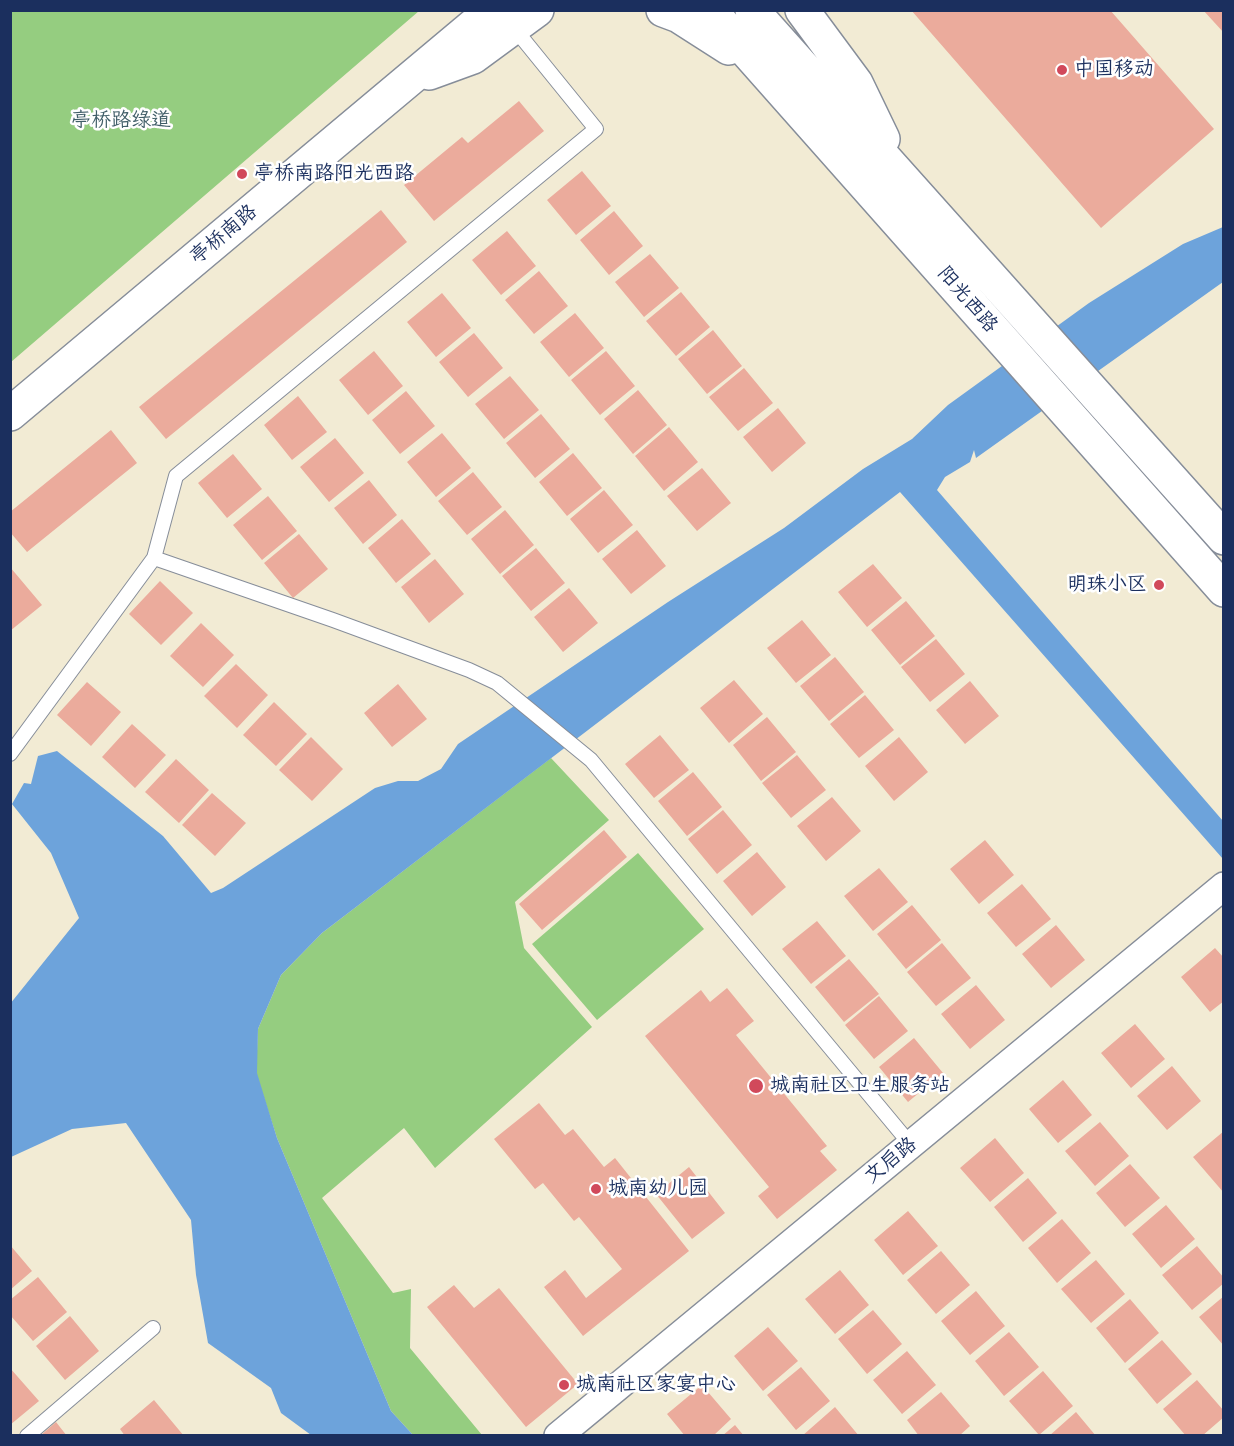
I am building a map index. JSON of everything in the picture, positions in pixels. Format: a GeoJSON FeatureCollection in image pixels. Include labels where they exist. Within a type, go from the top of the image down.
{"type":"FeatureCollection","features":[{"type":"Feature","properties":{"kind":"main road"},"geometry":{"type":"LineString","coordinates":[[663,10],[679,16],[763,71]]}},
{"type":"Feature","properties":{"kind":"main road","name":"阳光西路"},"geometry":{"type":"LineString","coordinates":[[710,10],[1224,591]]}},
{"type":"Feature","properties":{"kind":"main road","name":"阳光西路"},"geometry":{"type":"LineString","coordinates":[[752,10],[902,175],[1224,538]]}},
{"type":"Feature","properties":{"kind":"main road"},"geometry":{"type":"LineString","coordinates":[[802,10],[856,83],[902,175]]}},
{"type":"Feature","properties":{"kind":"main road","name":"亭桥南路"},"geometry":{"type":"LineString","coordinates":[[10,414],[408,81],[499,17]]}},
{"type":"Feature","properties":{"kind":"street","name":"文启路"},"geometry":{"type":"LineString","coordinates":[[558,1436],[1220,893]]}},
{"type":"Feature","properties":{"kind":"lane"},"geometry":{"type":"LineString","coordinates":[[10,754],[154,558],[176,476],[596,129],[499,17]]}},
{"type":"Feature","properties":{"kind":"lane"},"geometry":{"type":"LineString","coordinates":[[154,558],[333,620],[469,670],[497,683],[591,760],[911,1145]]}},
{"type":"Feature","properties":{"kind":"lane"},"geometry":{"type":"LineString","coordinates":[[27,1436],[153,1328]]}},
{"type":"Feature","properties":{"kind":"green space","name":"亭桥路绿道"},"geometry":{"type":"Polygon","coordinates":[[[11,10],[419,10],[419,11],[11,362],[11,10]]]}},
{"type":"Feature","properties":{"kind":"green space"},"geometry":{"type":"Polygon","coordinates":[[[551,758],[609,820],[515,902],[524,948],[592,1027],[435,1168],[404,1128],[322,1198],[393,1293],[411,1289],[410,1348],[482,1435],[413,1435],[391,1411],[277,1138],[256,1073],[258,1029],[281,975],[322,933],[551,758]]]}},
{"type":"Feature","properties":{"kind":"green space"},"geometry":{"type":"Polygon","coordinates":[[[638,853],[704,929],[597,1020],[532,944],[638,853]]]}},
{"type":"Feature","properties":{"kind":"water"},"geometry":{"type":"Polygon","coordinates":[[[1223,227],[1223,282],[976,458],[974,450],[970,462],[945,477],[937,490],[1223,821],[1223,859],[900,492],[322,933],[281,975],[258,1029],[257,1073],[277,1138],[391,1411],[413,1435],[311,1435],[281,1413],[271,1388],[208,1343],[196,1275],[191,1220],[126,1123],[72,1129],[11,1157],[10,1004],[79,918],[51,853],[12,804],[24,783],[31,784],[38,756],[57,751],[163,836],[211,893],[223,888],[375,788],[398,781],[418,781],[441,769],[458,744],[668,602],[784,528],[863,469],[912,439],[948,405],[1089,303],[1183,244],[1223,227]]]}},
{"type":"Feature","properties":{"kind":"building","name":"中国移动"},"geometry":{"type":"Polygon","coordinates":[[[911,10],[1110,10],[1214,129],[1101,228],[911,10]]]}},
{"type":"Feature","properties":{"kind":"building"},"geometry":{"type":"Polygon","coordinates":[[[1203,10],[1224,10],[1224,33],[1203,10]]]}},
{"type":"Feature","properties":{"kind":"building"},"geometry":{"type":"Polygon","coordinates":[[[519,101],[544,131],[434,221],[404,185],[462,137],[468,143],[519,101]]]}},
{"type":"Feature","properties":{"kind":"building"},"geometry":{"type":"Polygon","coordinates":[[[582,171],[611,206],[576,235],[547,200],[582,171]]]}},
{"type":"Feature","properties":{"kind":"building"},"geometry":{"type":"Polygon","coordinates":[[[381,210],[407,242],[166,439],[139,407],[381,210]]]}},
{"type":"Feature","properties":{"kind":"building"},"geometry":{"type":"Polygon","coordinates":[[[614,211],[643,246],[609,275],[580,240],[614,211]]]}},
{"type":"Feature","properties":{"kind":"building"},"geometry":{"type":"Polygon","coordinates":[[[507,231],[536,266],[501,295],[472,260],[507,231]]]}},
{"type":"Feature","properties":{"kind":"building"},"geometry":{"type":"Polygon","coordinates":[[[650,254],[679,288],[644,317],[615,282],[650,254]]]}},
{"type":"Feature","properties":{"kind":"building"},"geometry":{"type":"Polygon","coordinates":[[[539,271],[568,306],[534,334],[505,300],[539,271]]]}},
{"type":"Feature","properties":{"kind":"building"},"geometry":{"type":"Polygon","coordinates":[[[681,292],[710,327],[676,356],[646,321],[681,292]]]}},
{"type":"Feature","properties":{"kind":"building"},"geometry":{"type":"Polygon","coordinates":[[[442,293],[471,328],[436,357],[407,322],[442,293]]]}},
{"type":"Feature","properties":{"kind":"building"},"geometry":{"type":"Polygon","coordinates":[[[575,313],[604,348],[569,377],[540,342],[575,313]]]}},
{"type":"Feature","properties":{"kind":"building"},"geometry":{"type":"Polygon","coordinates":[[[713,330],[742,366],[707,394],[678,359],[713,330]]]}},
{"type":"Feature","properties":{"kind":"building"},"geometry":{"type":"Polygon","coordinates":[[[474,333],[503,368],[468,397],[439,362],[474,333]]]}},
{"type":"Feature","properties":{"kind":"building"},"geometry":{"type":"Polygon","coordinates":[[[374,351],[403,386],[368,415],[339,380],[374,351]]]}},
{"type":"Feature","properties":{"kind":"building"},"geometry":{"type":"Polygon","coordinates":[[[606,351],[635,386],[600,415],[571,380],[606,351]]]}},
{"type":"Feature","properties":{"kind":"building"},"geometry":{"type":"Polygon","coordinates":[[[744,368],[773,403],[738,431],[709,397],[744,368]]]}},
{"type":"Feature","properties":{"kind":"building"},"geometry":{"type":"Polygon","coordinates":[[[510,376],[539,410],[504,439],[475,404],[510,376]]]}},
{"type":"Feature","properties":{"kind":"building"},"geometry":{"type":"Polygon","coordinates":[[[638,390],[667,425],[633,454],[604,419],[638,390]]]}},
{"type":"Feature","properties":{"kind":"building"},"geometry":{"type":"Polygon","coordinates":[[[406,391],[435,426],[400,454],[372,420],[406,391]]]}},
{"type":"Feature","properties":{"kind":"building"},"geometry":{"type":"Polygon","coordinates":[[[298,396],[327,432],[292,460],[264,425],[298,396]]]}},
{"type":"Feature","properties":{"kind":"building"},"geometry":{"type":"Polygon","coordinates":[[[778,408],[806,443],[772,472],[743,437],[778,408]]]}},
{"type":"Feature","properties":{"kind":"building"},"geometry":{"type":"Polygon","coordinates":[[[541,414],[570,449],[535,478],[506,443],[541,414]]]}},
{"type":"Feature","properties":{"kind":"building"},"geometry":{"type":"Polygon","coordinates":[[[669,427],[698,462],[664,491],[635,456],[669,427]]]}},
{"type":"Feature","properties":{"kind":"building"},"geometry":{"type":"Polygon","coordinates":[[[111,430],[137,463],[27,552],[10,532],[10,512],[111,430]]]}},
{"type":"Feature","properties":{"kind":"building"},"geometry":{"type":"Polygon","coordinates":[[[442,433],[471,468],[436,497],[407,462],[442,433]]]}},
{"type":"Feature","properties":{"kind":"building"},"geometry":{"type":"Polygon","coordinates":[[[335,438],[364,473],[329,502],[300,467],[335,438]]]}},
{"type":"Feature","properties":{"kind":"building"},"geometry":{"type":"Polygon","coordinates":[[[573,453],[602,488],[567,516],[539,482],[573,453]]]}},
{"type":"Feature","properties":{"kind":"building"},"geometry":{"type":"Polygon","coordinates":[[[233,454],[262,489],[227,518],[198,483],[233,454]]]}},
{"type":"Feature","properties":{"kind":"building"},"geometry":{"type":"Polygon","coordinates":[[[702,468],[731,503],[697,531],[667,496],[702,468]]]}},
{"type":"Feature","properties":{"kind":"building"},"geometry":{"type":"Polygon","coordinates":[[[473,472],[502,507],[467,535],[438,501],[473,472]]]}},
{"type":"Feature","properties":{"kind":"building"},"geometry":{"type":"Polygon","coordinates":[[[369,480],[397,515],[363,544],[334,508],[369,480]]]}},
{"type":"Feature","properties":{"kind":"building"},"geometry":{"type":"Polygon","coordinates":[[[604,490],[633,525],[598,553],[570,519],[604,490]]]}},
{"type":"Feature","properties":{"kind":"building"},"geometry":{"type":"Polygon","coordinates":[[[268,496],[297,531],[262,560],[233,525],[268,496]]]}},
{"type":"Feature","properties":{"kind":"building"},"geometry":{"type":"Polygon","coordinates":[[[505,510],[534,545],[500,574],[471,539],[505,510]]]}},
{"type":"Feature","properties":{"kind":"building"},"geometry":{"type":"Polygon","coordinates":[[[402,519],[431,554],[396,583],[368,548],[402,519]]]}},
{"type":"Feature","properties":{"kind":"building"},"geometry":{"type":"Polygon","coordinates":[[[637,530],[666,566],[631,594],[602,559],[637,530]]]}},
{"type":"Feature","properties":{"kind":"building"},"geometry":{"type":"Polygon","coordinates":[[[299,534],[328,569],[293,598],[264,563],[299,534]]]}},
{"type":"Feature","properties":{"kind":"building"},"geometry":{"type":"Polygon","coordinates":[[[536,548],[565,583],[531,611],[502,576],[536,548]]]}},
{"type":"Feature","properties":{"kind":"building"},"geometry":{"type":"Polygon","coordinates":[[[435,559],[464,594],[429,623],[401,587],[435,559]]]}},
{"type":"Feature","properties":{"kind":"building"},"geometry":{"type":"Polygon","coordinates":[[[873,564],[902,598],[867,627],[838,592],[873,564]]]}},
{"type":"Feature","properties":{"kind":"building"},"geometry":{"type":"Polygon","coordinates":[[[10,567],[42,605],[10,631],[10,567]]]}},
{"type":"Feature","properties":{"kind":"building"},"geometry":{"type":"Polygon","coordinates":[[[160,581],[193,613],[161,645],[129,614],[160,581]]]}},
{"type":"Feature","properties":{"kind":"building"},"geometry":{"type":"Polygon","coordinates":[[[569,588],[598,623],[563,652],[534,617],[569,588]]]}},
{"type":"Feature","properties":{"kind":"building"},"geometry":{"type":"Polygon","coordinates":[[[906,601],[935,636],[900,665],[871,630],[906,601]]]}},
{"type":"Feature","properties":{"kind":"building"},"geometry":{"type":"Polygon","coordinates":[[[802,620],[831,655],[796,683],[767,648],[802,620]]]}},
{"type":"Feature","properties":{"kind":"building"},"geometry":{"type":"Polygon","coordinates":[[[201,623],[234,655],[203,687],[170,656],[201,623]]]}},
{"type":"Feature","properties":{"kind":"building"},"geometry":{"type":"Polygon","coordinates":[[[936,639],[965,674],[930,702],[901,667],[936,639]]]}},
{"type":"Feature","properties":{"kind":"building"},"geometry":{"type":"Polygon","coordinates":[[[835,657],[864,692],[829,721],[800,686],[835,657]]]}},
{"type":"Feature","properties":{"kind":"building"},"geometry":{"type":"Polygon","coordinates":[[[236,664],[268,695],[237,728],[204,696],[236,664]]]}},
{"type":"Feature","properties":{"kind":"building"},"geometry":{"type":"Polygon","coordinates":[[[734,680],[763,714],[729,743],[700,708],[734,680]]]}},
{"type":"Feature","properties":{"kind":"building"},"geometry":{"type":"Polygon","coordinates":[[[970,681],[999,716],[965,744],[936,710],[970,681]]]}},
{"type":"Feature","properties":{"kind":"building"},"geometry":{"type":"Polygon","coordinates":[[[87,682],[121,712],[91,746],[57,715],[87,682]]]}},
{"type":"Feature","properties":{"kind":"building"},"geometry":{"type":"Polygon","coordinates":[[[398,684],[427,719],[392,747],[364,713],[398,684]]]}},
{"type":"Feature","properties":{"kind":"building"},"geometry":{"type":"Polygon","coordinates":[[[865,695],[894,730],[859,758],[830,724],[865,695]]]}},
{"type":"Feature","properties":{"kind":"building"},"geometry":{"type":"Polygon","coordinates":[[[274,702],[307,734],[276,766],[243,735],[274,702]]]}},
{"type":"Feature","properties":{"kind":"building"},"geometry":{"type":"Polygon","coordinates":[[[767,717],[796,752],[761,781],[733,745],[767,717]]]}},
{"type":"Feature","properties":{"kind":"building"},"geometry":{"type":"Polygon","coordinates":[[[132,724],[166,755],[135,788],[102,757],[132,724]]]}},
{"type":"Feature","properties":{"kind":"building"},"geometry":{"type":"Polygon","coordinates":[[[660,735],[689,770],[654,798],[625,764],[660,735]]]}},
{"type":"Feature","properties":{"kind":"building"},"geometry":{"type":"Polygon","coordinates":[[[311,737],[343,769],[312,801],[279,770],[311,737]]]}},
{"type":"Feature","properties":{"kind":"building"},"geometry":{"type":"Polygon","coordinates":[[[899,737],[928,772],[894,801],[865,766],[899,737]]]}},
{"type":"Feature","properties":{"kind":"building"},"geometry":{"type":"Polygon","coordinates":[[[797,755],[826,790],[791,818],[762,783],[797,755]]]}},
{"type":"Feature","properties":{"kind":"building"},"geometry":{"type":"Polygon","coordinates":[[[176,759],[209,790],[179,823],[145,792],[176,759]]]}},
{"type":"Feature","properties":{"kind":"building"},"geometry":{"type":"Polygon","coordinates":[[[693,772],[722,807],[687,836],[658,801],[693,772]]]}},
{"type":"Feature","properties":{"kind":"building"},"geometry":{"type":"Polygon","coordinates":[[[212,793],[246,823],[215,856],[182,825],[212,793]]]}},
{"type":"Feature","properties":{"kind":"building"},"geometry":{"type":"Polygon","coordinates":[[[832,797],[861,831],[826,861],[797,826],[832,797]]]}},
{"type":"Feature","properties":{"kind":"building"},"geometry":{"type":"Polygon","coordinates":[[[723,810],[752,845],[717,874],[688,839],[723,810]]]}},
{"type":"Feature","properties":{"kind":"building"},"geometry":{"type":"Polygon","coordinates":[[[604,830],[627,857],[542,930],[519,904],[604,830]]]}},
{"type":"Feature","properties":{"kind":"building"},"geometry":{"type":"Polygon","coordinates":[[[985,840],[1014,875],[979,904],[950,869],[985,840]]]}},
{"type":"Feature","properties":{"kind":"building"},"geometry":{"type":"Polygon","coordinates":[[[757,852],[786,887],[752,916],[723,881],[757,852]]]}},
{"type":"Feature","properties":{"kind":"building"},"geometry":{"type":"Polygon","coordinates":[[[879,868],[908,902],[873,931],[844,896],[879,868]]]}},
{"type":"Feature","properties":{"kind":"building"},"geometry":{"type":"Polygon","coordinates":[[[1022,884],[1051,919],[1016,947],[987,913],[1022,884]]]}},
{"type":"Feature","properties":{"kind":"building"},"geometry":{"type":"Polygon","coordinates":[[[912,905],[941,940],[906,969],[877,934],[912,905]]]}},
{"type":"Feature","properties":{"kind":"building"},"geometry":{"type":"Polygon","coordinates":[[[817,921],[846,956],[811,984],[782,949],[817,921]]]}},
{"type":"Feature","properties":{"kind":"building"},"geometry":{"type":"Polygon","coordinates":[[[1056,925],[1085,960],[1051,988],[1022,954],[1056,925]]]}},
{"type":"Feature","properties":{"kind":"building"},"geometry":{"type":"Polygon","coordinates":[[[942,943],[971,978],[936,1006],[907,972],[942,943]]]}},
{"type":"Feature","properties":{"kind":"building"},"geometry":{"type":"Polygon","coordinates":[[[1215,948],[1224,958],[1224,1001],[1210,1012],[1181,977],[1215,948]]]}},
{"type":"Feature","properties":{"kind":"building"},"geometry":{"type":"Polygon","coordinates":[[[849,959],[879,994],[844,1022],[815,987],[849,959]]]}},
{"type":"Feature","properties":{"kind":"building"},"geometry":{"type":"Polygon","coordinates":[[[976,985],[1005,1020],[970,1049],[941,1014],[976,985]]]}},
{"type":"Feature","properties":{"kind":"building"},"geometry":{"type":"Polygon","coordinates":[[[727,988],[754,1021],[736,1035],[827,1146],[820,1151],[837,1170],[777,1219],[758,1196],[769,1187],[645,1036],[701,990],[710,1002],[727,988]]]}},
{"type":"Feature","properties":{"kind":"building"},"geometry":{"type":"Polygon","coordinates":[[[879,996],[908,1031],[874,1059],[845,1025],[879,996]]]}},
{"type":"Feature","properties":{"kind":"building"},"geometry":{"type":"Polygon","coordinates":[[[1135,1024],[1165,1059],[1131,1088],[1101,1053],[1135,1024]]]}},
{"type":"Feature","properties":{"kind":"building"},"geometry":{"type":"Polygon","coordinates":[[[914,1038],[943,1073],[908,1102],[879,1067],[914,1038]]]}},
{"type":"Feature","properties":{"kind":"building"},"geometry":{"type":"Polygon","coordinates":[[[1172,1066],[1201,1101],[1167,1130],[1137,1096],[1172,1066]]]}},
{"type":"Feature","properties":{"kind":"building"},"geometry":{"type":"Polygon","coordinates":[[[1063,1080],[1092,1115],[1058,1143],[1029,1109],[1063,1080]]]}},
{"type":"Feature","properties":{"kind":"building"},"geometry":{"type":"Polygon","coordinates":[[[539,1103],[565,1135],[573,1129],[604,1167],[615,1158],[689,1251],[583,1336],[544,1287],[565,1270],[586,1298],[622,1269],[579,1217],[574,1221],[543,1183],[535,1189],[494,1139],[539,1103]]]}},
{"type":"Feature","properties":{"kind":"building"},"geometry":{"type":"Polygon","coordinates":[[[1100,1122],[1129,1156],[1095,1186],[1065,1151],[1100,1122]]]}},
{"type":"Feature","properties":{"kind":"building"},"geometry":{"type":"Polygon","coordinates":[[[1224,1131],[1224,1193],[1193,1157],[1224,1131]]]}},
{"type":"Feature","properties":{"kind":"building"},"geometry":{"type":"Polygon","coordinates":[[[995,1138],[1024,1173],[990,1202],[960,1168],[995,1138]]]}},
{"type":"Feature","properties":{"kind":"building"},"geometry":{"type":"Polygon","coordinates":[[[1130,1164],[1160,1198],[1125,1227],[1096,1193],[1130,1164]]]}},
{"type":"Feature","properties":{"kind":"building"},"geometry":{"type":"Polygon","coordinates":[[[689,1167],[725,1213],[692,1239],[656,1194],[689,1167]]]}},
{"type":"Feature","properties":{"kind":"building"},"geometry":{"type":"Polygon","coordinates":[[[1028,1178],[1057,1213],[1023,1242],[994,1207],[1028,1178]]]}},
{"type":"Feature","properties":{"kind":"building"},"geometry":{"type":"Polygon","coordinates":[[[1166,1205],[1195,1239],[1161,1268],[1132,1234],[1166,1205]]]}},
{"type":"Feature","properties":{"kind":"building"},"geometry":{"type":"Polygon","coordinates":[[[908,1211],[938,1246],[903,1275],[874,1240],[908,1211]]]}},
{"type":"Feature","properties":{"kind":"building"},"geometry":{"type":"Polygon","coordinates":[[[1062,1219],[1091,1253],[1057,1283],[1028,1248],[1062,1219]]]}},
{"type":"Feature","properties":{"kind":"building"},"geometry":{"type":"Polygon","coordinates":[[[10,1245],[32,1271],[10,1290],[10,1245]]]}},
{"type":"Feature","properties":{"kind":"building"},"geometry":{"type":"Polygon","coordinates":[[[1197,1246],[1224,1278],[1224,1283],[1192,1310],[1162,1275],[1197,1246]]]}},
{"type":"Feature","properties":{"kind":"building"},"geometry":{"type":"Polygon","coordinates":[[[941,1251],[970,1285],[936,1314],[907,1280],[941,1251]]]}},
{"type":"Feature","properties":{"kind":"building"},"geometry":{"type":"Polygon","coordinates":[[[1096,1260],[1125,1294],[1091,1323],[1061,1289],[1096,1260]]]}},
{"type":"Feature","properties":{"kind":"building"},"geometry":{"type":"Polygon","coordinates":[[[840,1270],[869,1305],[835,1334],[805,1299],[840,1270]]]}},
{"type":"Feature","properties":{"kind":"building"},"geometry":{"type":"Polygon","coordinates":[[[38,1277],[67,1312],[33,1341],[10,1315],[10,1300],[38,1277]]]}},
{"type":"Feature","properties":{"kind":"building"},"geometry":{"type":"Polygon","coordinates":[[[454,1285],[474,1308],[499,1288],[578,1384],[526,1427],[427,1307],[454,1285]]]}},
{"type":"Feature","properties":{"kind":"building"},"geometry":{"type":"Polygon","coordinates":[[[976,1291],[1005,1326],[970,1355],[941,1321],[976,1291]]]}},
{"type":"Feature","properties":{"kind":"building"},"geometry":{"type":"Polygon","coordinates":[[[1224,1296],[1224,1346],[1199,1317],[1224,1296]]]}},
{"type":"Feature","properties":{"kind":"building"},"geometry":{"type":"Polygon","coordinates":[[[1130,1299],[1159,1333],[1125,1363],[1096,1328],[1130,1299]]]}},
{"type":"Feature","properties":{"kind":"building"},"geometry":{"type":"Polygon","coordinates":[[[873,1310],[902,1344],[867,1374],[838,1339],[873,1310]]]}},
{"type":"Feature","properties":{"kind":"building"},"geometry":{"type":"Polygon","coordinates":[[[70,1316],[99,1351],[65,1380],[36,1346],[70,1316]]]}},
{"type":"Feature","properties":{"kind":"building"},"geometry":{"type":"Polygon","coordinates":[[[768,1327],[798,1361],[763,1391],[734,1356],[768,1327]]]}},
{"type":"Feature","properties":{"kind":"building"},"geometry":{"type":"Polygon","coordinates":[[[1009,1332],[1039,1367],[1004,1396],[975,1361],[1009,1332]]]}},
{"type":"Feature","properties":{"kind":"building"},"geometry":{"type":"Polygon","coordinates":[[[1162,1340],[1192,1374],[1157,1404],[1128,1369],[1162,1340]]]}},
{"type":"Feature","properties":{"kind":"building"},"geometry":{"type":"Polygon","coordinates":[[[907,1351],[936,1385],[902,1414],[873,1380],[907,1351]]]}},
{"type":"Feature","properties":{"kind":"building"},"geometry":{"type":"Polygon","coordinates":[[[801,1367],[830,1401],[796,1430],[767,1395],[801,1367]]]}},
{"type":"Feature","properties":{"kind":"building"},"geometry":{"type":"Polygon","coordinates":[[[10,1368],[39,1401],[10,1425],[10,1368]]]}},
{"type":"Feature","properties":{"kind":"building"},"geometry":{"type":"Polygon","coordinates":[[[1043,1371],[1073,1406],[1039,1435],[1009,1401],[1043,1371]]]}},
{"type":"Feature","properties":{"kind":"building"},"geometry":{"type":"Polygon","coordinates":[[[1197,1380],[1224,1411],[1224,1417],[1202,1436],[1186,1436],[1163,1409],[1197,1380]]]}},
{"type":"Feature","properties":{"kind":"building"},"geometry":{"type":"Polygon","coordinates":[[[702,1385],[731,1419],[713,1436],[685,1436],[667,1414],[702,1385]]]}},
{"type":"Feature","properties":{"kind":"building"},"geometry":{"type":"Polygon","coordinates":[[[941,1392],[970,1426],[959,1436],[919,1436],[907,1420],[941,1392]]]}},
{"type":"Feature","properties":{"kind":"building"},"geometry":{"type":"Polygon","coordinates":[[[154,1400],[184,1436],[125,1436],[120,1429],[154,1400]]]}},
{"type":"Feature","properties":{"kind":"building"},"geometry":{"type":"Polygon","coordinates":[[[835,1407],[859,1436],[802,1436],[835,1407]]]}},
{"type":"Feature","properties":{"kind":"building"},"geometry":{"type":"Polygon","coordinates":[[[1076,1412],[1096,1436],[1049,1436],[1076,1412]]]}},
{"type":"Feature","properties":{"kind":"building"},"geometry":{"type":"Polygon","coordinates":[[[56,1422],[67,1436],[40,1436],[56,1422]]]}},
{"type":"Feature","properties":{"kind":"building"},"geometry":{"type":"Polygon","coordinates":[[[735,1425],[744,1436],[722,1436],[735,1425]]]}},
{"type":"Feature","properties":{"kind":"place","name":"中国移动"},"geometry":{"type":"Point","coordinates":[1062,70]}},
{"type":"Feature","properties":{"kind":"place","name":"亭桥南路阳光西路"},"geometry":{"type":"Point","coordinates":[242,174]}},
{"type":"Feature","properties":{"kind":"place","name":"明珠小区"},"geometry":{"type":"Point","coordinates":[1159,585]}},
{"type":"Feature","properties":{"kind":"place","name":"城南社区卫生服务站"},"geometry":{"type":"Point","coordinates":[756,1086]}},
{"type":"Feature","properties":{"kind":"place","name":"城南幼儿园"},"geometry":{"type":"Point","coordinates":[596,1189]}},
{"type":"Feature","properties":{"kind":"place","name":"城南社区家宴中心"},"geometry":{"type":"Point","coordinates":[564,1385]}}]}
